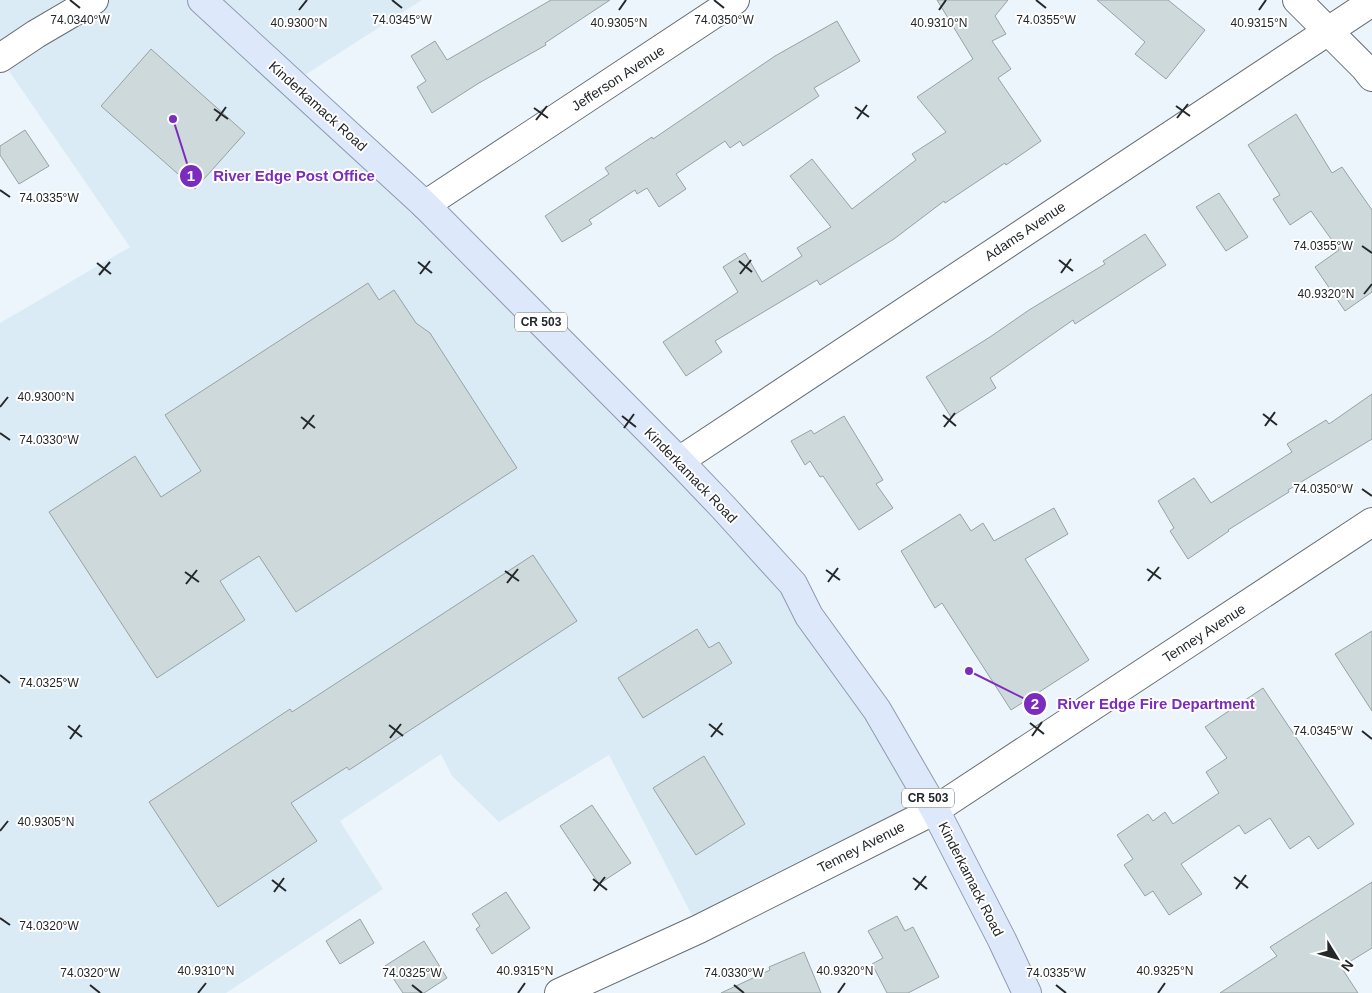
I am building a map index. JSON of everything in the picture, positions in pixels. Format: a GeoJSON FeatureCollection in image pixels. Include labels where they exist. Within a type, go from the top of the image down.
{"type":"FeatureCollection","features":[{"type":"Feature","properties":{"kind":"main road","name":"Kinderkamack Road"},"geometry":{"type":"LineString","coordinates":[[202,0],[425,205],[679,461],[793,584],[809,616],[877,710],[936,810],[1027,993]]}},
{"type":"Feature","properties":{"kind":"street"},"geometry":{"type":"LineString","coordinates":[[0,58],[36,34],[94,0]]}},
{"type":"Feature","properties":{"kind":"street","name":"Jefferson Avenue"},"geometry":{"type":"LineString","coordinates":[[425,205],[735,0]]}},
{"type":"Feature","properties":{"kind":"street"},"geometry":{"type":"LineString","coordinates":[[1297,0],[1372,77]]}},
{"type":"Feature","properties":{"kind":"street","name":"Adams Avenue"},"geometry":{"type":"LineString","coordinates":[[679,461],[1372,2]]}},
{"type":"Feature","properties":{"kind":"street","name":"Tenney Avenue"},"geometry":{"type":"LineString","coordinates":[[559,993],[699,929],[936,810],[1372,522]]}},
{"type":"Feature","properties":{"kind":"shaded area"},"geometry":{"type":"Polygon","coordinates":[[[0,0],[422,0],[294,82],[723,507],[935,810],[699,929],[609,755],[499,822],[452,776],[441,754],[340,821],[383,889],[226,993],[0,993],[0,323],[130,247],[0,58],[0,0]]]}},
{"type":"Feature","properties":{"kind":"building"},"geometry":{"type":"Polygon","coordinates":[[[551,0],[610,0],[545,43],[546,45],[479,83],[432,113],[417,87],[426,81],[411,56],[435,41],[447,60],[551,0]]]}},
{"type":"Feature","properties":{"kind":"building"},"geometry":{"type":"Polygon","coordinates":[[[937,0],[1008,0],[995,16],[1006,34],[992,41],[1011,69],[998,78],[1041,141],[945,203],[944,201],[894,239],[820,285],[817,280],[715,341],[722,352],[686,376],[663,342],[738,292],[723,267],[745,253],[762,282],[802,256],[797,248],[831,227],[790,176],[812,159],[852,209],[916,160],[912,154],[946,132],[917,97],[973,59],[937,0]]]}},
{"type":"Feature","properties":{"kind":"building"},"geometry":{"type":"Polygon","coordinates":[[[1097,0],[1168,0],[1205,30],[1166,79],[1135,54],[1145,42],[1097,0]]]}},
{"type":"Feature","properties":{"kind":"building"},"geometry":{"type":"Polygon","coordinates":[[[837,21],[860,61],[814,88],[819,96],[743,146],[740,141],[730,148],[725,141],[676,174],[686,189],[659,207],[647,188],[637,194],[635,190],[589,220],[592,224],[562,242],[545,216],[609,174],[605,168],[652,137],[653,139],[775,56],[837,21]]]}},
{"type":"Feature","properties":{"kind":"building"},"geometry":{"type":"Polygon","coordinates":[[[151,49],[245,133],[195,189],[101,106],[151,49]]]}},
{"type":"Feature","properties":{"kind":"building"},"geometry":{"type":"Polygon","coordinates":[[[1296,114],[1332,173],[1342,167],[1372,210],[1372,292],[1345,311],[1315,267],[1339,250],[1311,211],[1290,225],[1273,199],[1280,195],[1248,145],[1296,114]]]}},
{"type":"Feature","properties":{"kind":"building"},"geometry":{"type":"Polygon","coordinates":[[[25,130],[49,166],[19,184],[0,155],[0,146],[25,130]]]}},
{"type":"Feature","properties":{"kind":"building"},"geometry":{"type":"Polygon","coordinates":[[[1219,193],[1248,237],[1226,251],[1196,207],[1219,193]]]}},
{"type":"Feature","properties":{"kind":"building"},"geometry":{"type":"Polygon","coordinates":[[[1145,234],[1166,265],[1075,324],[1073,320],[990,378],[996,388],[951,417],[926,377],[1029,310],[1105,264],[1103,261],[1145,234]]]}},
{"type":"Feature","properties":{"kind":"building"},"geometry":{"type":"Polygon","coordinates":[[[368,283],[379,300],[394,290],[416,323],[430,333],[517,468],[296,612],[259,556],[220,581],[245,620],[157,678],[49,512],[135,456],[161,497],[201,471],[165,415],[368,283]]]}},
{"type":"Feature","properties":{"kind":"building"},"geometry":{"type":"Polygon","coordinates":[[[1372,394],[1372,439],[1288,490],[1289,492],[1228,530],[1188,559],[1170,531],[1174,528],[1158,501],[1194,478],[1211,503],[1292,452],[1287,444],[1326,420],[1329,424],[1372,394]]]}},
{"type":"Feature","properties":{"kind":"building"},"geometry":{"type":"Polygon","coordinates":[[[844,416],[883,480],[876,484],[893,508],[859,530],[823,476],[820,477],[810,461],[805,465],[791,441],[811,430],[814,434],[844,416]]]}},
{"type":"Feature","properties":{"kind":"building"},"geometry":{"type":"Polygon","coordinates":[[[1054,508],[1068,534],[1025,559],[1089,660],[1011,710],[942,603],[935,608],[901,551],[960,514],[971,531],[983,523],[994,541],[1054,508]]]}},
{"type":"Feature","properties":{"kind":"building"},"geometry":{"type":"Polygon","coordinates":[[[533,555],[577,621],[349,770],[347,767],[291,803],[317,841],[218,907],[149,802],[290,709],[292,712],[533,555]]]}},
{"type":"Feature","properties":{"kind":"building"},"geometry":{"type":"Polygon","coordinates":[[[697,629],[709,648],[719,642],[732,663],[643,718],[618,678],[697,629]]]}},
{"type":"Feature","properties":{"kind":"building"},"geometry":{"type":"Polygon","coordinates":[[[1372,631],[1372,711],[1335,654],[1372,631]]]}},
{"type":"Feature","properties":{"kind":"building"},"geometry":{"type":"Polygon","coordinates":[[[1263,688],[1354,824],[1318,849],[1309,836],[1290,849],[1270,818],[1245,834],[1239,825],[1181,864],[1202,894],[1169,915],[1153,891],[1145,896],[1124,865],[1133,859],[1117,835],[1148,814],[1153,821],[1165,812],[1173,824],[1219,793],[1206,772],[1227,758],[1205,727],[1263,688]]]}},
{"type":"Feature","properties":{"kind":"building"},"geometry":{"type":"Polygon","coordinates":[[[704,756],[745,824],[696,855],[653,788],[704,756]]]}},
{"type":"Feature","properties":{"kind":"building"},"geometry":{"type":"Polygon","coordinates":[[[592,805],[631,863],[599,884],[560,826],[592,805]]]}},
{"type":"Feature","properties":{"kind":"building"},"geometry":{"type":"Polygon","coordinates":[[[1372,882],[1372,948],[1341,967],[1358,993],[1220,993],[1277,956],[1270,947],[1372,882]]]}},
{"type":"Feature","properties":{"kind":"building"},"geometry":{"type":"Polygon","coordinates":[[[506,892],[530,928],[492,954],[476,929],[480,926],[472,914],[506,892]]]}},
{"type":"Feature","properties":{"kind":"building"},"geometry":{"type":"Polygon","coordinates":[[[897,916],[905,931],[913,927],[939,977],[908,993],[887,993],[872,964],[883,958],[868,931],[897,916]]]}},
{"type":"Feature","properties":{"kind":"building"},"geometry":{"type":"Polygon","coordinates":[[[360,919],[374,943],[340,964],[326,941],[360,919]]]}},
{"type":"Feature","properties":{"kind":"building"},"geometry":{"type":"Polygon","coordinates":[[[424,941],[447,978],[424,993],[403,993],[385,966],[424,941]]]}},
{"type":"Feature","properties":{"kind":"building"},"geometry":{"type":"Polygon","coordinates":[[[804,952],[821,993],[721,993],[770,970],[769,967],[804,952]]]}},
{"type":"Feature","properties":{"kind":"place","name":"River Edge Post Office"},"geometry":{"type":"Point","coordinates":[173,119]}},
{"type":"Feature","properties":{"kind":"place","name":"River Edge Fire Department"},"geometry":{"type":"Point","coordinates":[969,671]}}]}
